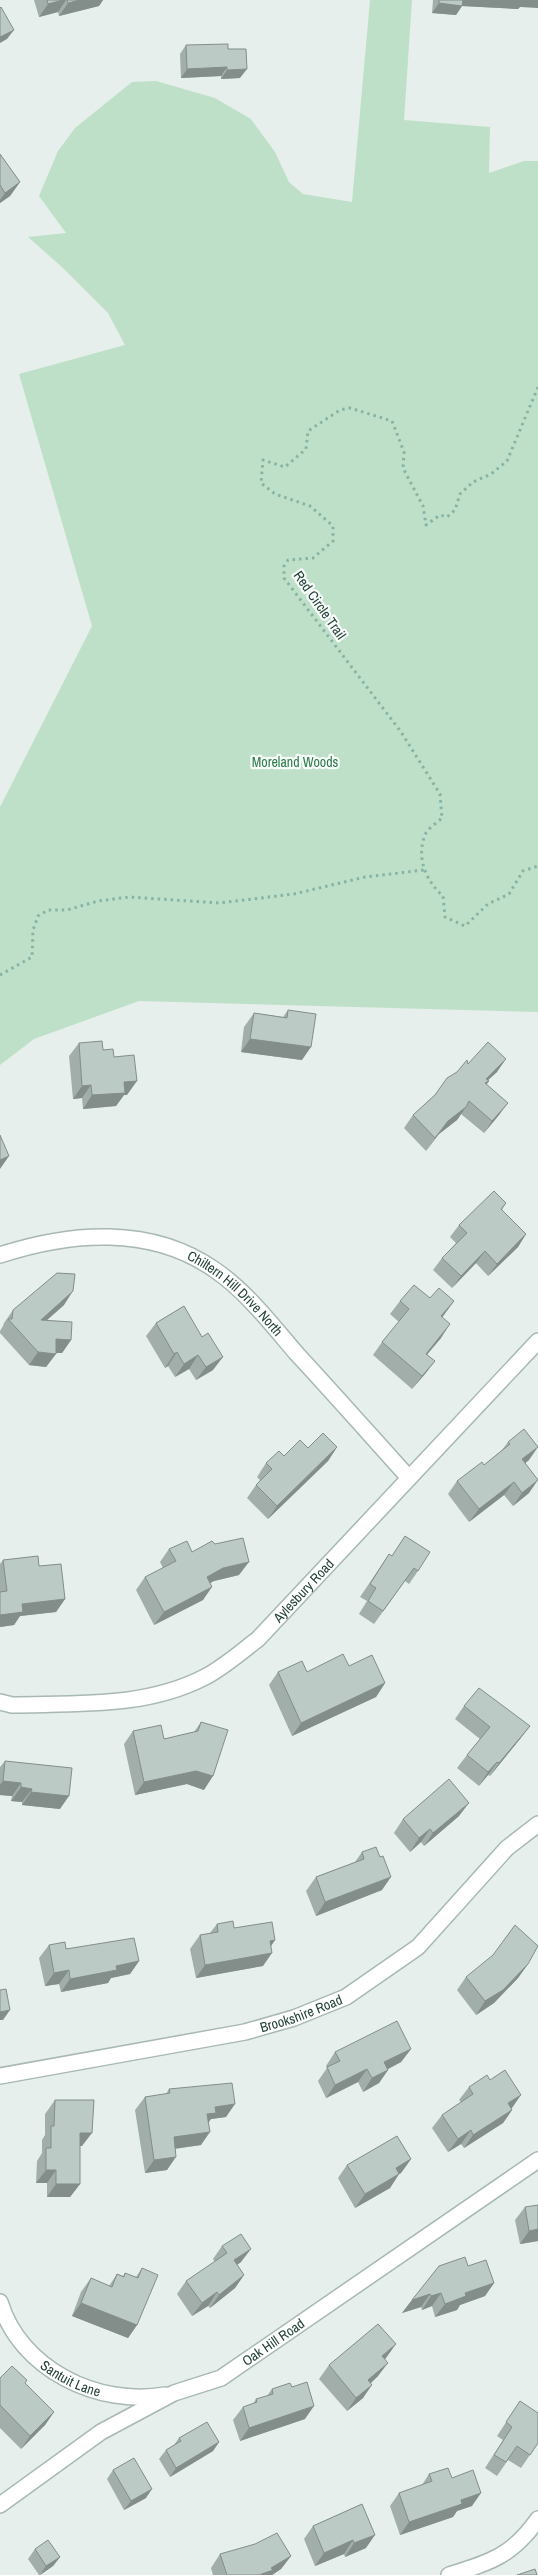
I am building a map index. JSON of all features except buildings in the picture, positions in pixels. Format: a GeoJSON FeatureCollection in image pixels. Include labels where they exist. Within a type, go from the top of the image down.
{"type":"FeatureCollection","features":[{"type":"Feature","properties":{"kind":"street","name":"Chiltern Hill Drive North"},"geometry":{"type":"LineString","coordinates":[[0,1255],[58,1240],[103,1236],[141,1240],[173,1249],[198,1260],[231,1282],[409,1478]]}},
{"type":"Feature","properties":{"kind":"street","name":"Aylesbury Road"},"geometry":{"type":"LineString","coordinates":[[0,1702],[12,1705],[118,1702],[164,1694],[206,1676],[258,1639],[538,1341]]}},
{"type":"Feature","properties":{"kind":"street","name":"Brookshire Road"},"geometry":{"type":"LineString","coordinates":[[0,2076],[244,2032],[294,2018],[346,1997],[418,1947],[500,1855],[538,1824]]}},
{"type":"Feature","properties":{"kind":"street","name":"Oak Hill Road"},"geometry":{"type":"LineString","coordinates":[[0,2505],[101,2432],[174,2393],[221,2378],[538,2160]]}},
{"type":"Feature","properties":{"kind":"street","name":"Santuit Lane"},"geometry":{"type":"LineString","coordinates":[[0,2302],[11,2328],[23,2343],[37,2358],[72,2381],[86,2388],[124,2397],[174,2393]]}},
{"type":"Feature","properties":{"kind":"street"},"geometry":{"type":"LineString","coordinates":[[449,2575],[502,2555],[523,2540],[538,2520]]}},
{"type":"Feature","properties":{"kind":"path","name":"Red Circle Trail"},"geometry":{"type":"LineString","coordinates":[[424,870],[422,850],[425,833],[442,818],[440,794],[401,732],[284,578],[284,566],[288,560],[312,558],[333,541],[333,526],[310,506],[276,494],[262,484],[263,460],[285,467],[306,449],[308,431],[340,410],[350,408],[392,421],[404,452],[403,468],[423,506],[426,525],[440,515],[447,517],[455,510],[460,494],[473,482],[491,474],[507,461],[538,387]]}},
{"type":"Feature","properties":{"kind":"path"},"geometry":{"type":"LineString","coordinates":[[0,975],[32,957],[33,930],[38,916],[48,910],[68,910],[98,901],[129,897],[219,903],[294,894],[365,877],[424,870],[433,887],[444,896],[445,917],[464,926],[488,904],[509,894],[523,871],[538,866]]}},
{"type":"Feature","properties":{"kind":"green space","name":"Moreland Woods"},"geometry":{"type":"Polygon","coordinates":[[[370,0],[412,0],[404,120],[490,127],[489,173],[524,161],[538,161],[538,1012],[139,1001],[34,1039],[0,1065],[0,807],[92,626],[19,374],[125,345],[108,313],[63,268],[28,237],[66,233],[39,196],[58,151],[75,128],[132,82],[156,81],[215,98],[251,119],[275,152],[289,182],[303,194],[352,202],[370,0]]]}}]}
